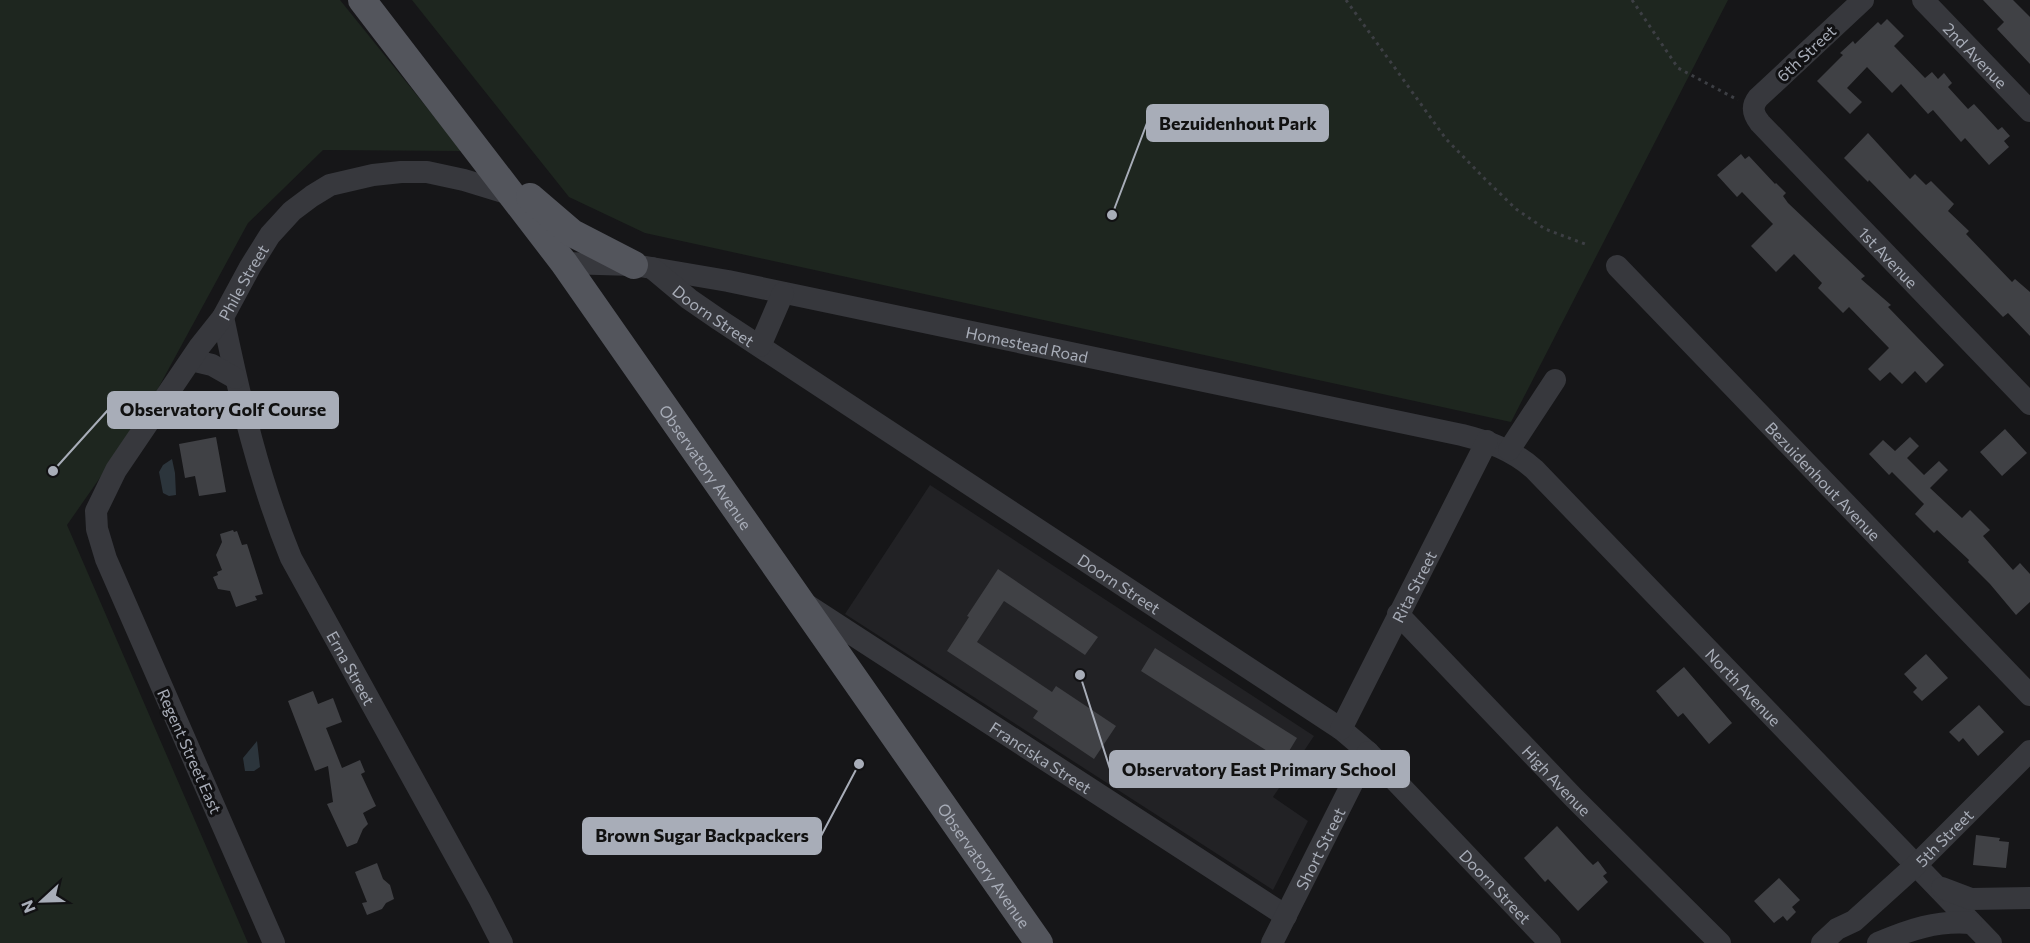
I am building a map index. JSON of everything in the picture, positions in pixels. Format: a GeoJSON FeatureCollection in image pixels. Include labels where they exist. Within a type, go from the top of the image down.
{"type":"FeatureCollection","features":[{"type":"Feature","properties":{"kind":"main road","name":"Observatory Avenue"},"geometry":{"type":"LineString","coordinates":[[362,0],[482,153],[564,263],[1039,943]]}},
{"type":"Feature","properties":{"kind":"main road"},"geometry":{"type":"LineString","coordinates":[[482,153],[572,233],[643,266]]}},
{"type":"Feature","properties":{"kind":"street","name":"6th Street"},"geometry":{"type":"LineString","coordinates":[[1753,108],[1758,98],[1863,0]]}},
{"type":"Feature","properties":{"kind":"street","name":"2nd Avenue"},"geometry":{"type":"LineString","coordinates":[[1923,0],[2030,111]]}},
{"type":"Feature","properties":{"kind":"street","name":"1st Avenue"},"geometry":{"type":"LineString","coordinates":[[1753,108],[1753,113],[1760,123],[2030,404]]}},
{"type":"Feature","properties":{"kind":"street","name":"Phile Street"},"geometry":{"type":"LineString","coordinates":[[106,558],[96,511],[116,470],[223,317],[270,235],[292,211],[330,185],[373,175],[427,172],[464,180],[513,195]]}},
{"type":"Feature","properties":{"kind":"street","name":"Homestead Road"},"geometry":{"type":"LineString","coordinates":[[564,263],[643,266],[783,293],[1487,441]]}},
{"type":"Feature","properties":{"kind":"street","name":"Doorn Street"},"geometry":{"type":"LineString","coordinates":[[643,266],[689,299],[1341,729],[1368,752],[1550,943]]}},
{"type":"Feature","properties":{"kind":"street","name":"Bezuidenhout Avenue"},"geometry":{"type":"LineString","coordinates":[[1617,266],[2030,695]]}},
{"type":"Feature","properties":{"kind":"street"},"geometry":{"type":"LineString","coordinates":[[760,346],[783,293]]}},
{"type":"Feature","properties":{"kind":"street","name":"Erna Street"},"geometry":{"type":"LineString","coordinates":[[223,317],[261,477],[272,512],[291,558],[502,943]]}},
{"type":"Feature","properties":{"kind":"street"},"geometry":{"type":"LineString","coordinates":[[191,360],[212,365],[236,378]]}},
{"type":"Feature","properties":{"kind":"street"},"geometry":{"type":"LineString","coordinates":[[1509,450],[1555,380]]}},
{"type":"Feature","properties":{"kind":"street","name":"North Avenue"},"geometry":{"type":"LineString","coordinates":[[1487,441],[1509,450],[1534,469],[1991,943]]}},
{"type":"Feature","properties":{"kind":"street","name":"Rita Street"},"geometry":{"type":"LineString","coordinates":[[1341,729],[1487,441]]}},
{"type":"Feature","properties":{"kind":"street","name":"Regent Street East"},"geometry":{"type":"LineString","coordinates":[[106,558],[274,943]]}},
{"type":"Feature","properties":{"kind":"street","name":"Franciska Street"},"geometry":{"type":"LineString","coordinates":[[797,598],[1286,916]]}},
{"type":"Feature","properties":{"kind":"street","name":"High Avenue"},"geometry":{"type":"LineString","coordinates":[[1398,614],[1574,798],[1720,943]]}},
{"type":"Feature","properties":{"kind":"street","name":"5th Street"},"geometry":{"type":"LineString","coordinates":[[1822,943],[1837,929],[1854,921],[1916,865],[2030,751]]}},
{"type":"Feature","properties":{"kind":"street","name":"Short Street"},"geometry":{"type":"LineString","coordinates":[[1272,943],[1368,752]]}},
{"type":"Feature","properties":{"kind":"street"},"geometry":{"type":"LineString","coordinates":[[1935,885],[1971,899],[2030,898]]}},
{"type":"Feature","properties":{"kind":"street"},"geometry":{"type":"LineString","coordinates":[[1991,943],[1989,922],[2000,900]]}},
{"type":"Feature","properties":{"kind":"street","name":"5th Street"},"geometry":{"type":"LineString","coordinates":[[1839,943],[1847,936],[1854,921]]}},
{"type":"Feature","properties":{"kind":"street"},"geometry":{"type":"LineString","coordinates":[[1878,943],[1930,924],[1971,923]]}},
{"type":"Feature","properties":{"kind":"path"},"geometry":{"type":"LineString","coordinates":[[1346,0],[1446,139],[1485,179],[1516,208],[1545,229],[1585,244]]}},
{"type":"Feature","properties":{"kind":"path"},"geometry":{"type":"LineString","coordinates":[[1632,0],[1678,68],[1753,108]]}},
{"type":"Feature","properties":{"kind":"shaded area"},"geometry":{"type":"Polygon","coordinates":[[[0,0],[340,0],[462,151],[323,150],[248,223],[143,416],[67,525],[248,943],[0,943],[0,0]]]}},
{"type":"Feature","properties":{"kind":"shaded area"},"geometry":{"type":"Polygon","coordinates":[[[412,0],[1728,0],[1511,422],[645,233],[569,197],[412,0]]]}},
{"type":"Feature","properties":{"kind":"shaded area"},"geometry":{"type":"Polygon","coordinates":[[[172,459],[176,495],[169,496],[163,493],[159,472],[163,465],[172,459]]]}},
{"type":"Feature","properties":{"kind":"shaded area"},"geometry":{"type":"Polygon","coordinates":[[[930,485],[1314,736],[1273,797],[1308,821],[1273,890],[845,614],[930,485]]]}},
{"type":"Feature","properties":{"kind":"shaded area"},"geometry":{"type":"Polygon","coordinates":[[[257,741],[260,767],[254,771],[245,771],[243,758],[257,741]]]}},
{"type":"Feature","properties":{"kind":"building"},"geometry":{"type":"Polygon","coordinates":[[[1983,0],[2013,0],[2030,17],[2030,64],[1997,29],[2004,22],[1983,0]]]}},
{"type":"Feature","properties":{"kind":"building"},"geometry":{"type":"Polygon","coordinates":[[[1887,19],[1904,36],[1894,46],[1925,78],[1932,72],[1938,79],[1944,73],[1952,83],[1948,87],[1968,109],[1974,104],[1998,130],[2002,127],[2010,136],[2004,141],[2009,147],[1989,165],[1965,138],[1961,142],[1933,110],[1928,114],[1901,84],[1892,93],[1867,67],[1847,88],[1862,102],[1850,114],[1817,81],[1843,55],[1840,53],[1853,41],[1855,44],[1878,22],[1881,25],[1887,19]]]}},
{"type":"Feature","properties":{"kind":"building"},"geometry":{"type":"Polygon","coordinates":[[[1868,133],[1910,179],[1915,174],[1926,185],[1931,181],[1954,204],[1948,211],[1969,231],[1966,234],[2012,282],[2015,279],[2030,292],[2030,336],[2008,313],[2003,317],[1869,180],[1868,182],[1844,158],[1868,133]]]}},
{"type":"Feature","properties":{"kind":"building"},"geometry":{"type":"Polygon","coordinates":[[[1741,154],[1745,159],[1749,156],[1786,193],[1783,196],[1788,203],[1865,276],[1861,279],[1891,305],[1888,307],[1944,365],[1926,383],[1915,371],[1902,384],[1890,372],[1880,381],[1868,369],[1889,348],[1849,307],[1843,313],[1818,288],[1822,283],[1794,254],[1776,272],[1751,246],[1773,224],[1742,192],[1737,197],[1717,175],[1741,154]]]}},
{"type":"Feature","properties":{"kind":"building"},"geometry":{"type":"Polygon","coordinates":[[[2005,429],[2027,453],[2002,476],[1980,452],[2005,429]]]}},
{"type":"Feature","properties":{"kind":"building"},"geometry":{"type":"Polygon","coordinates":[[[216,437],[226,492],[199,496],[195,476],[185,478],[179,444],[216,437]]]}},
{"type":"Feature","properties":{"kind":"building"},"geometry":{"type":"Polygon","coordinates":[[[1910,437],[1919,446],[1907,458],[1924,475],[1939,461],[1948,470],[1930,488],[1962,518],[1970,510],[1990,530],[1983,536],[2013,570],[2020,563],[2030,574],[2030,602],[2016,615],[1968,562],[1969,560],[1937,530],[1934,533],[1915,514],[1924,504],[1892,472],[1889,475],[1869,454],[1883,440],[1895,451],[1910,437]]]}},
{"type":"Feature","properties":{"kind":"building"},"geometry":{"type":"Polygon","coordinates":[[[237,531],[242,545],[247,544],[263,594],[255,596],[257,600],[236,607],[230,591],[218,589],[213,577],[222,570],[216,555],[222,542],[220,534],[237,531]]]}},
{"type":"Feature","properties":{"kind":"building"},"geometry":{"type":"Polygon","coordinates":[[[998,569],[1098,637],[1085,655],[1004,601],[977,642],[1052,692],[1056,686],[1116,726],[1094,759],[1033,718],[1038,711],[947,651],[998,569]]]}},
{"type":"Feature","properties":{"kind":"building"},"geometry":{"type":"Polygon","coordinates":[[[1155,648],[1297,738],[1283,761],[1141,671],[1155,648]]]}},
{"type":"Feature","properties":{"kind":"building"},"geometry":{"type":"Polygon","coordinates":[[[1926,654],[1948,678],[1922,701],[1913,692],[1917,688],[1904,674],[1926,654]]]}},
{"type":"Feature","properties":{"kind":"building"},"geometry":{"type":"Polygon","coordinates":[[[1684,667],[1732,723],[1709,744],[1683,713],[1678,717],[1656,691],[1684,667]]]}},
{"type":"Feature","properties":{"kind":"building"},"geometry":{"type":"Polygon","coordinates":[[[313,691],[318,704],[333,698],[342,722],[326,728],[342,768],[360,760],[365,772],[361,774],[376,806],[363,813],[368,824],[363,829],[357,843],[347,847],[327,804],[333,802],[328,766],[315,771],[288,701],[313,691]]]}},
{"type":"Feature","properties":{"kind":"building"},"geometry":{"type":"Polygon","coordinates":[[[1979,705],[2004,732],[1978,756],[1963,738],[1959,742],[1949,732],[1979,705]]]}},
{"type":"Feature","properties":{"kind":"building"},"geometry":{"type":"Polygon","coordinates":[[[1557,826],[1593,865],[1598,861],[1607,873],[1603,876],[1608,882],[1578,911],[1548,879],[1545,882],[1524,858],[1557,826]]]}},
{"type":"Feature","properties":{"kind":"building"},"geometry":{"type":"Polygon","coordinates":[[[1976,835],[2000,838],[1999,841],[2009,842],[2006,868],[1973,865],[1976,835]]]}},
{"type":"Feature","properties":{"kind":"building"},"geometry":{"type":"Polygon","coordinates":[[[377,863],[383,879],[390,885],[394,899],[386,903],[382,909],[367,915],[362,903],[367,902],[355,872],[377,863]]]}},
{"type":"Feature","properties":{"kind":"building"},"geometry":{"type":"Polygon","coordinates":[[[1779,878],[1800,900],[1792,907],[1796,912],[1787,921],[1783,916],[1774,923],[1754,901],[1779,878]]]}},
{"type":"Feature","properties":{"kind":"place","name":"Bezuidenhout Park"},"geometry":{"type":"Point","coordinates":[1112,215]}},
{"type":"Feature","properties":{"kind":"place","name":"Observatory Golf Course"},"geometry":{"type":"Point","coordinates":[53,471]}},
{"type":"Feature","properties":{"kind":"place","name":"Observatory East Primary School"},"geometry":{"type":"Point","coordinates":[1080,675]}},
{"type":"Feature","properties":{"kind":"place","name":"Brown Sugar Backpackers"},"geometry":{"type":"Point","coordinates":[859,764]}}]}
